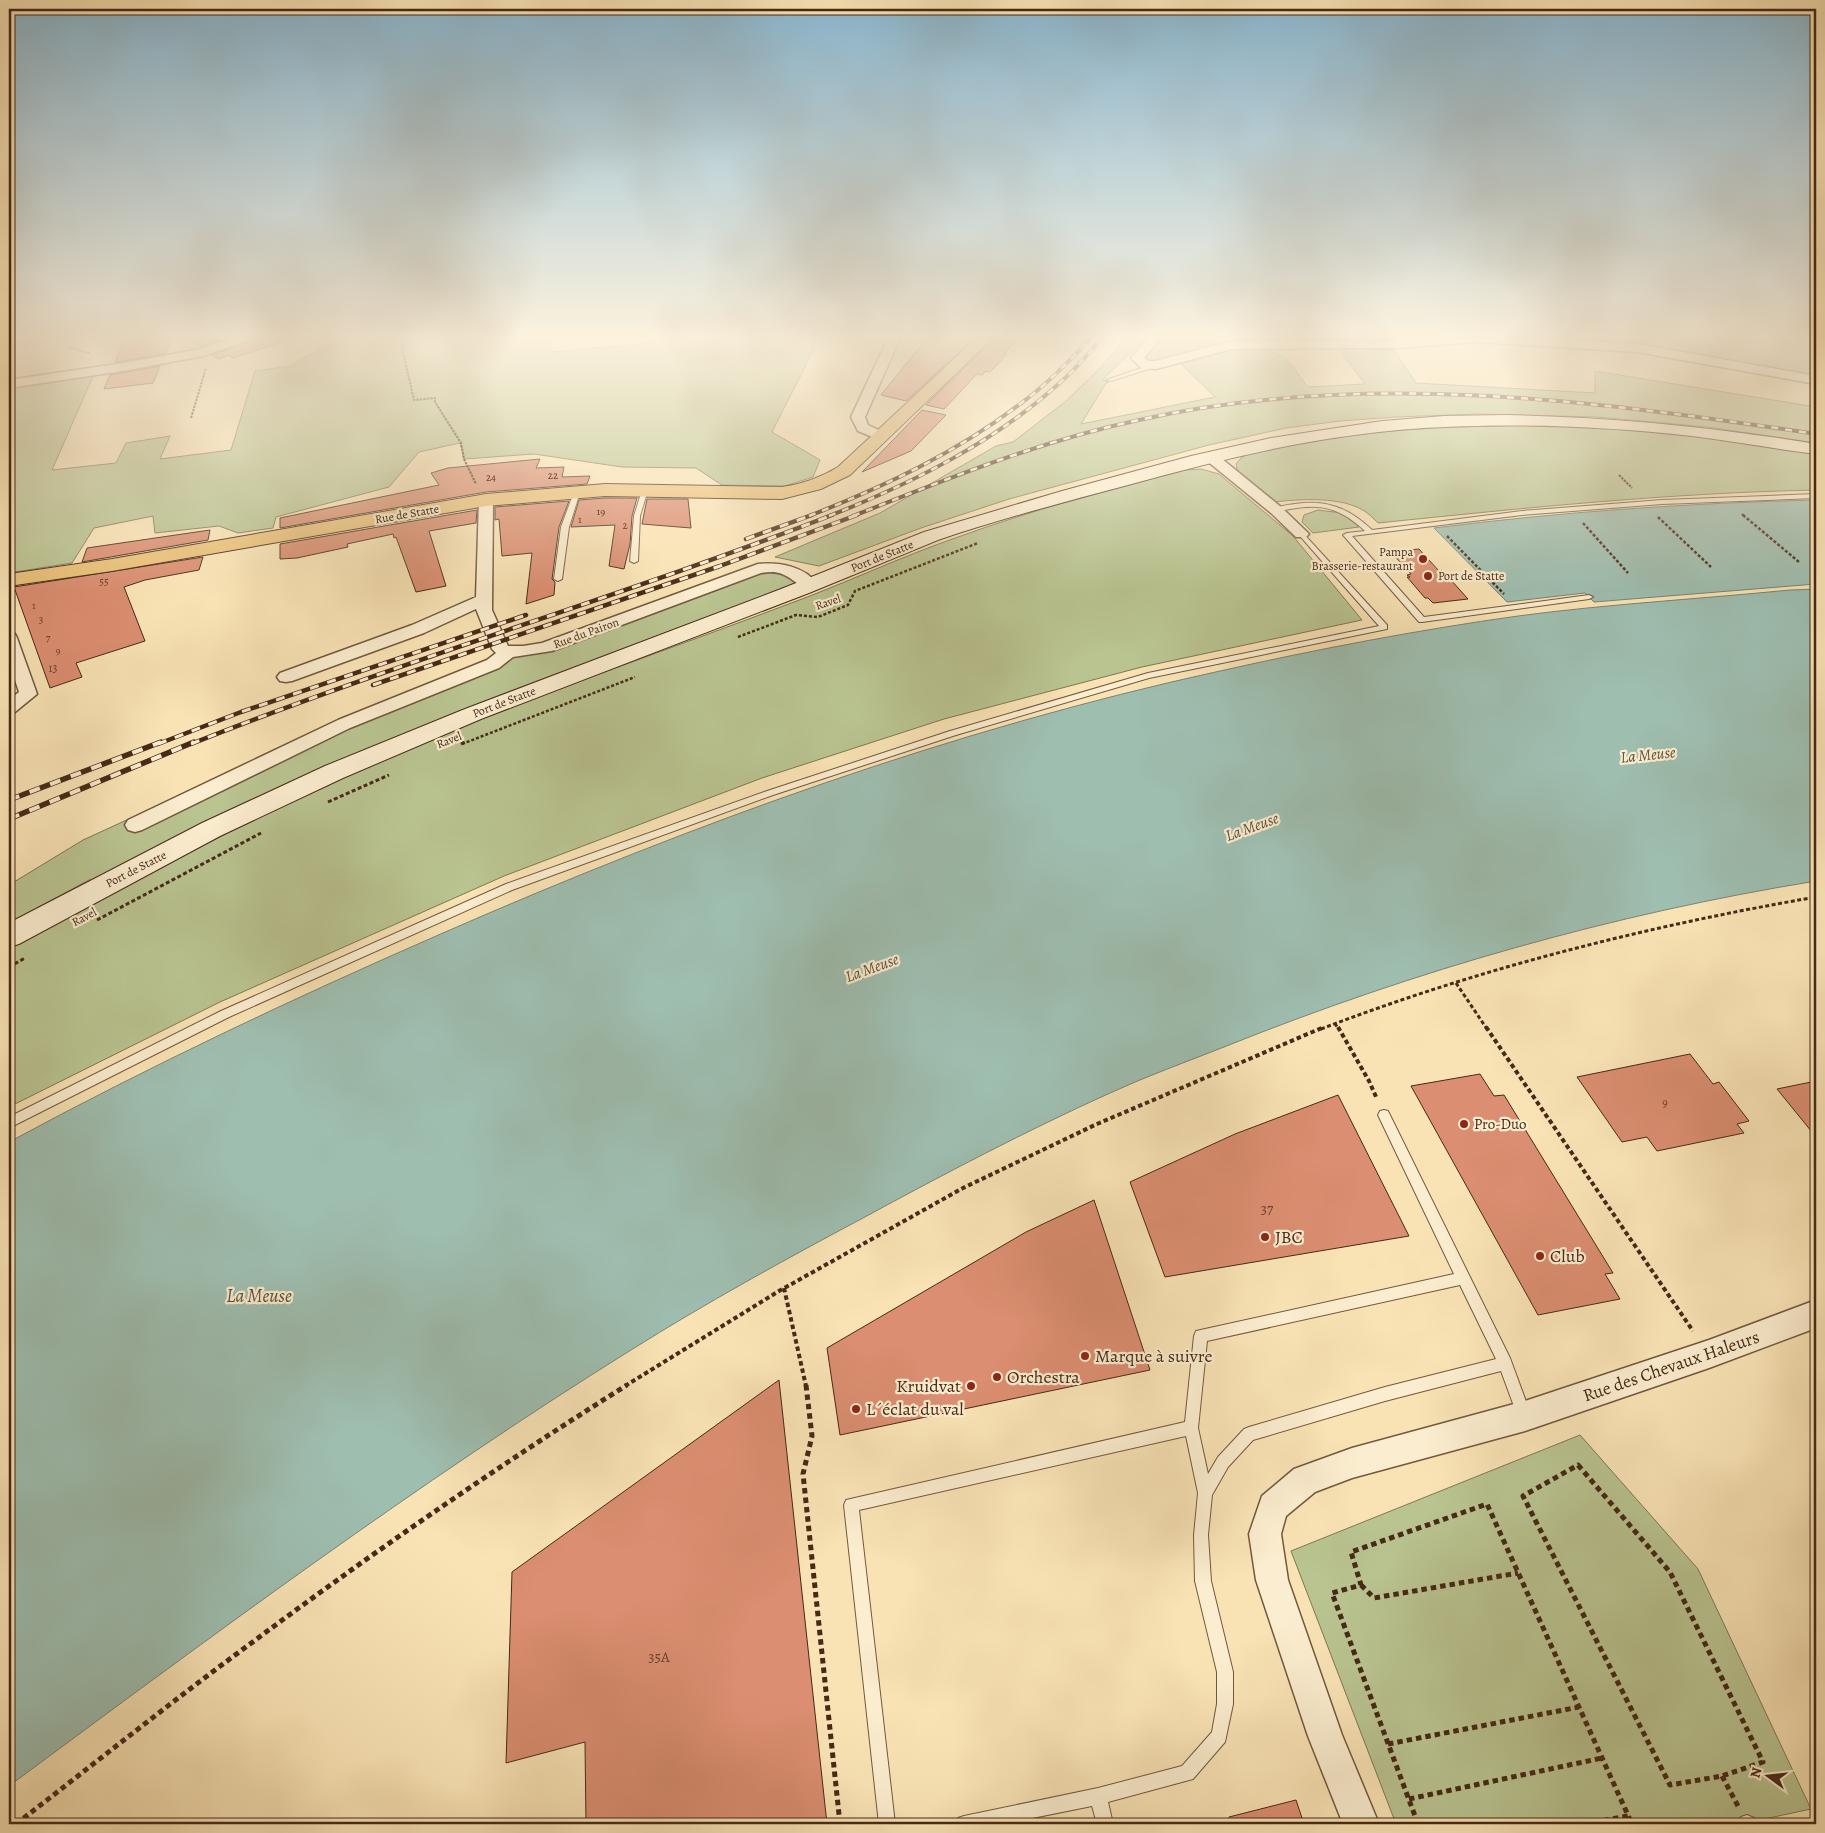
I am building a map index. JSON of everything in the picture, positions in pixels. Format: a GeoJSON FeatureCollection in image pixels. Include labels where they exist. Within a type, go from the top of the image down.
{"type":"FeatureCollection","features":[{"type":"Feature","properties":{"kind":"main road","name":"Rue de Statte"},"geometry":{"type":"LineString","coordinates":[[9,580],[112,565],[486,500],[605,490],[782,492],[808,489],[830,481],[844,471],[897,420]]}},
{"type":"Feature","properties":{"kind":"street"},"geometry":{"type":"LineString","coordinates":[[858,420],[859,425],[863,430],[880,436]]}},
{"type":"Feature","properties":{"kind":"street","name":"Port de Statte"},"geometry":{"type":"LineString","coordinates":[[9,936],[210,831],[331,772],[490,706],[810,585],[905,546],[1012,510],[1265,444],[1356,429],[1412,424],[1499,421],[1602,423],[1661,428],[1816,449]]}},
{"type":"Feature","properties":{"kind":"street"},"geometry":{"type":"LineString","coordinates":[[1211,457],[1276,510],[1301,534]]}},
{"type":"Feature","properties":{"kind":"street"},"geometry":{"type":"LineString","coordinates":[[486,500],[484,610],[500,649],[509,652]]}},
{"type":"Feature","properties":{"kind":"street","name":"Rue du Pairon"},"geometry":{"type":"LineString","coordinates":[[509,652],[520,653],[546,647],[758,569],[774,567],[791,571],[810,585]]}},
{"type":"Feature","properties":{"kind":"street"},"geometry":{"type":"LineString","coordinates":[[286,677],[418,629],[484,599]]}},
{"type":"Feature","properties":{"kind":"street"},"geometry":{"type":"LineString","coordinates":[[9,638],[28,694],[9,708]]}},
{"type":"Feature","properties":{"kind":"street"},"geometry":{"type":"LineString","coordinates":[[135,825],[344,724],[493,664],[509,652]]}},
{"type":"Feature","properties":{"kind":"street","name":"Rue des Chevaux Haleurs"},"geometry":{"type":"LineString","coordinates":[[1361,1824],[1325,1736],[1272,1580],[1265,1534],[1273,1507],[1305,1480],[1352,1463],[1525,1416],[1709,1354],[1816,1314]]}},
{"type":"Feature","properties":{"kind":"lane"},"geometry":{"type":"LineString","coordinates":[[634,561],[637,516],[645,490]]}},
{"type":"Feature","properties":{"kind":"lane"},"geometry":{"type":"LineString","coordinates":[[558,579],[565,527],[577,492]]}},
{"type":"Feature","properties":{"kind":"lane"},"geometry":{"type":"LineString","coordinates":[[1589,597],[1422,620],[1347,535],[1522,512],[1662,502],[1816,496]]}},
{"type":"Feature","properties":{"kind":"lane"},"geometry":{"type":"LineString","coordinates":[[1276,510],[1308,504],[1342,509],[1355,516],[1370,532]]}},
{"type":"Feature","properties":{"kind":"lane"},"geometry":{"type":"LineString","coordinates":[[9,1123],[224,1014],[509,887],[770,793],[953,733],[1148,676],[1384,627],[1301,534]]}},
{"type":"Feature","properties":{"kind":"lane"},"geometry":{"type":"LineString","coordinates":[[1384,1115],[1505,1363],[1525,1416]]}},
{"type":"Feature","properties":{"kind":"lane"},"geometry":{"type":"LineString","coordinates":[[964,1824],[1098,1796],[1187,1772],[1220,1736],[1225,1672],[1203,1581],[1201,1535],[1205,1493],[1191,1428],[1201,1336],[1462,1278]]}},
{"type":"Feature","properties":{"kind":"lane"},"geometry":{"type":"LineString","coordinates":[[1205,1493],[1223,1462],[1249,1434],[1384,1394],[1505,1363]]}},
{"type":"Feature","properties":{"kind":"lane"},"geometry":{"type":"LineString","coordinates":[[888,1824],[851,1505],[1191,1428]]}},
{"type":"Feature","properties":{"kind":"lane"},"geometry":{"type":"LineString","coordinates":[[1098,1796],[1105,1824]]}},
{"type":"Feature","properties":{"kind":"path"},"geometry":{"type":"LineString","coordinates":[[446,420],[461,443],[467,468]]}},
{"type":"Feature","properties":{"kind":"path"},"geometry":{"type":"LineString","coordinates":[[1652,512],[1711,567]]}},
{"type":"Feature","properties":{"kind":"path"},"geometry":{"type":"LineString","coordinates":[[1742,513],[1799,562]]}},
{"type":"Feature","properties":{"kind":"path"},"geometry":{"type":"LineString","coordinates":[[1578,517],[1628,573]]}},
{"type":"Feature","properties":{"kind":"path"},"geometry":{"type":"LineString","coordinates":[[1442,531],[1510,600]]}},
{"type":"Feature","properties":{"kind":"path","name":"Ravel"},"geometry":{"type":"LineString","coordinates":[[731,640],[796,615],[818,617],[848,605],[855,591],[981,542]]}},
{"type":"Feature","properties":{"kind":"path","name":"Ravel"},"geometry":{"type":"LineString","coordinates":[[452,748],[638,675]]}},
{"type":"Feature","properties":{"kind":"path"},"geometry":{"type":"LineString","coordinates":[[320,805],[391,774]]}},
{"type":"Feature","properties":{"kind":"path","name":"Ravel"},"geometry":{"type":"LineString","coordinates":[[97,920],[268,830]]}},
{"type":"Feature","properties":{"kind":"path"},"geometry":{"type":"LineString","coordinates":[[16,1824],[251,1643],[462,1494],[615,1392],[784,1288],[966,1186],[1121,1112],[1335,1023],[1456,983],[1562,951],[1674,923],[1816,897]]}},
{"type":"Feature","properties":{"kind":"path"},"geometry":{"type":"LineString","coordinates":[[9,967],[30,955]]}},
{"type":"Feature","properties":{"kind":"path"},"geometry":{"type":"LineString","coordinates":[[1456,983],[1709,1354]]}},
{"type":"Feature","properties":{"kind":"path"},"geometry":{"type":"LineString","coordinates":[[1335,1023],[1368,1081]]}},
{"type":"Feature","properties":{"kind":"path"},"geometry":{"type":"LineString","coordinates":[[784,1288],[805,1380],[812,1436],[803,1474],[840,1824]]}},
{"type":"Feature","properties":{"kind":"path"},"geometry":{"type":"LineString","coordinates":[[1578,1465],[1670,1572],[1763,1762],[1722,1776],[1670,1786],[1523,1496],[1578,1465]]}},
{"type":"Feature","properties":{"kind":"path"},"geometry":{"type":"LineString","coordinates":[[1518,1573],[1374,1598],[1361,1585],[1351,1552],[1487,1504],[1632,1824]]}},
{"type":"Feature","properties":{"kind":"path"},"geometry":{"type":"LineString","coordinates":[[1361,1585],[1332,1594],[1418,1824]]}},
{"type":"Feature","properties":{"kind":"path"},"geometry":{"type":"LineString","coordinates":[[1388,1744],[1579,1707]]}},
{"type":"Feature","properties":{"kind":"path"},"geometry":{"type":"LineString","coordinates":[[1408,1799],[1602,1758]]}},
{"type":"Feature","properties":{"kind":"path"},"geometry":{"type":"LineString","coordinates":[[1722,1776],[1747,1823]]}},
{"type":"Feature","properties":{"kind":"path"},"geometry":{"type":"LineString","coordinates":[[1585,1824],[1628,1816]]}},
{"type":"Feature","properties":{"kind":"green space"},"geometry":{"type":"Polygon","coordinates":[[[9,420],[74,420],[52,470],[116,463],[126,443],[170,436],[160,459],[231,450],[240,420],[778,420],[772,432],[820,460],[813,477],[785,486],[722,485],[696,468],[622,467],[534,454],[464,459],[460,443],[419,452],[389,487],[276,517],[273,528],[238,533],[219,526],[155,533],[153,516],[94,528],[72,563],[9,573],[9,420]]]}},
{"type":"Feature","properties":{"kind":"green space"},"geometry":{"type":"Polygon","coordinates":[[[1042,420],[1084,420],[1081,424],[1103,420],[1360,420],[1286,428],[1209,445],[1009,499],[921,528],[819,566],[775,557],[880,513],[996,446],[1013,442],[1042,420]]]}},
{"type":"Feature","properties":{"kind":"green space"},"geometry":{"type":"Polygon","coordinates":[[[1626,420],[1816,420],[1816,443],[1707,427],[1626,420]]]}},
{"type":"Feature","properties":{"kind":"green space"},"geometry":{"type":"Polygon","coordinates":[[[1525,424],[1608,427],[1696,435],[1816,453],[1816,490],[1651,498],[1378,523],[1366,512],[1346,503],[1321,500],[1274,502],[1238,473],[1236,464],[1241,458],[1254,453],[1339,437],[1432,428],[1525,424]]]}},
{"type":"Feature","properties":{"kind":"green space"},"geometry":{"type":"Polygon","coordinates":[[[1201,469],[1219,474],[1293,536],[1362,620],[1142,667],[944,719],[762,778],[504,876],[220,1002],[9,1107],[9,949],[114,892],[221,836],[329,784],[438,736],[568,685],[808,597],[915,553],[986,527],[1127,485],[1185,470],[1201,469]]]}},
{"type":"Feature","properties":{"kind":"green space"},"geometry":{"type":"Polygon","coordinates":[[[1318,510],[1342,513],[1359,527],[1313,533],[1302,522],[1304,515],[1318,510]]]}},
{"type":"Feature","properties":{"kind":"green space"},"geometry":{"type":"Polygon","coordinates":[[[774,567],[810,585],[491,706],[121,876],[89,880],[9,923],[9,885],[83,840],[131,818],[135,824],[344,724],[519,653],[774,567]]]}},
{"type":"Feature","properties":{"kind":"green space"},"geometry":{"type":"Polygon","coordinates":[[[1580,1435],[1698,1569],[1811,1809],[1741,1824],[1396,1824],[1291,1551],[1580,1435]]]}},
{"type":"Feature","properties":{"kind":"water"},"geometry":{"type":"Polygon","coordinates":[[[1816,500],[1816,584],[1594,602],[1585,593],[1507,602],[1434,528],[1624,509],[1816,500]]]}},
{"type":"Feature","properties":{"kind":"water","name":"La Meuse"},"geometry":{"type":"Polygon","coordinates":[[[1816,589],[1816,881],[1740,894],[1665,910],[1590,928],[1442,969],[1296,1019],[1167,1069],[1079,1107],[1016,1138],[924,1185],[746,1282],[659,1333],[551,1401],[472,1453],[316,1562],[9,1786],[9,1142],[116,1086],[224,1033],[333,982],[537,893],[728,817],[825,783],[1021,721],[1120,694],[1220,671],[1368,640],[1443,627],[1518,616],[1620,605],[1816,589]]]}},
{"type":"Feature","properties":{"kind":"building"},"geometry":{"type":"Polygon","coordinates":[[[913,420],[942,420],[911,451],[862,472],[913,420]]]}},
{"type":"Feature","properties":{"kind":"building"},"geometry":{"type":"Polygon","coordinates":[[[540,459],[536,468],[564,467],[562,477],[590,476],[587,484],[486,492],[280,528],[280,518],[439,485],[431,473],[448,468],[540,459]]]}},
{"type":"Feature","properties":{"kind":"building"},"geometry":{"type":"Polygon","coordinates":[[[637,498],[632,516],[630,544],[624,569],[609,566],[615,525],[571,527],[579,500],[637,498]]]}},
{"type":"Feature","properties":{"kind":"building"},"geometry":{"type":"Polygon","coordinates":[[[647,499],[688,499],[691,528],[642,524],[647,499]]]}},
{"type":"Feature","properties":{"kind":"building"},"geometry":{"type":"Polygon","coordinates":[[[569,501],[559,527],[552,579],[555,582],[554,595],[526,604],[532,553],[502,556],[499,519],[495,520],[495,507],[569,501]]]}},
{"type":"Feature","properties":{"kind":"building"},"geometry":{"type":"Polygon","coordinates":[[[477,510],[476,523],[429,531],[446,586],[416,592],[396,537],[394,538],[393,534],[347,544],[348,547],[297,558],[280,559],[280,544],[477,510]]]}},
{"type":"Feature","properties":{"kind":"building"},"geometry":{"type":"Polygon","coordinates":[[[210,530],[208,540],[82,562],[87,548],[210,530]]]}},
{"type":"Feature","properties":{"kind":"building","name":"Port de Statte"},"geometry":{"type":"Polygon","coordinates":[[[1419,549],[1439,571],[1442,570],[1468,599],[1433,603],[1428,598],[1425,598],[1407,577],[1410,577],[1407,575],[1411,574],[1391,552],[1419,549]]]}},
{"type":"Feature","properties":{"kind":"building"},"geometry":{"type":"Polygon","coordinates":[[[203,557],[199,570],[145,580],[124,587],[145,641],[76,663],[82,677],[50,688],[14,587],[203,557]]]}},
{"type":"Feature","properties":{"kind":"building"},"geometry":{"type":"Polygon","coordinates":[[[1690,1054],[1713,1084],[1719,1082],[1749,1121],[1737,1124],[1744,1133],[1657,1151],[1647,1137],[1622,1142],[1577,1077],[1690,1054]]]}},
{"type":"Feature","properties":{"kind":"building"},"geometry":{"type":"Polygon","coordinates":[[[1480,1074],[1494,1096],[1504,1095],[1613,1273],[1605,1274],[1620,1299],[1538,1315],[1411,1086],[1480,1074]]]}},
{"type":"Feature","properties":{"kind":"building"},"geometry":{"type":"Polygon","coordinates":[[[1816,1081],[1816,1137],[1777,1089],[1816,1081]]]}},
{"type":"Feature","properties":{"kind":"building"},"geometry":{"type":"Polygon","coordinates":[[[1338,1095],[1409,1236],[1165,1277],[1130,1182],[1235,1134],[1338,1095]]]}},
{"type":"Feature","properties":{"kind":"building"},"geometry":{"type":"Polygon","coordinates":[[[1094,1200],[1150,1370],[840,1435],[827,1348],[1026,1232],[1094,1200]]]}},
{"type":"Feature","properties":{"kind":"building"},"geometry":{"type":"Polygon","coordinates":[[[779,1380],[827,1824],[586,1824],[585,1742],[506,1763],[512,1572],[779,1380]]]}},
{"type":"Feature","properties":{"kind":"building"},"geometry":{"type":"Polygon","coordinates":[[[1296,1800],[1304,1824],[1230,1824],[1229,1817],[1296,1800]]]}},
{"type":"Feature","properties":{"kind":"railway"},"geometry":{"type":"LineString","coordinates":[[809,516],[918,468],[999,420]]}},
{"type":"Feature","properties":{"kind":"railway"},"geometry":{"type":"LineString","coordinates":[[829,516],[923,474],[982,441],[1014,420]]}},
{"type":"Feature","properties":{"kind":"railway"},"geometry":{"type":"LineString","coordinates":[[853,516],[994,462],[1066,439],[1142,420]]}},
{"type":"Feature","properties":{"kind":"railway"},"geometry":{"type":"LineString","coordinates":[[1714,420],[1816,434]]}},
{"type":"Feature","properties":{"kind":"railway"},"geometry":{"type":"LineString","coordinates":[[746,539],[812,515]]}},
{"type":"Feature","properties":{"kind":"railway"},"geometry":{"type":"LineString","coordinates":[[191,744],[350,684],[672,574],[832,515]]}},
{"type":"Feature","properties":{"kind":"railway"},"geometry":{"type":"LineString","coordinates":[[373,685],[720,566],[857,515]]}},
{"type":"Feature","properties":{"kind":"railway"},"geometry":{"type":"LineString","coordinates":[[158,744],[241,712],[526,615]]}},
{"type":"Feature","properties":{"kind":"railway"},"geometry":{"type":"LineString","coordinates":[[9,800],[161,742]]}},
{"type":"Feature","properties":{"kind":"railway"},"geometry":{"type":"LineString","coordinates":[[9,819],[194,742]]}},
{"type":"Feature","properties":{"kind":"place","name":"Pampa Brasserie-restaurant"},"geometry":{"type":"Point","coordinates":[1423,559]}},
{"type":"Feature","properties":{"kind":"place","name":"Port de Statte"},"geometry":{"type":"Point","coordinates":[1428,576]}},
{"type":"Feature","properties":{"kind":"place","name":"Pro-Duo"},"geometry":{"type":"Point","coordinates":[1464,1124]}},
{"type":"Feature","properties":{"kind":"place","name":"JBC"},"geometry":{"type":"Point","coordinates":[1265,1237]}},
{"type":"Feature","properties":{"kind":"place","name":"Club"},"geometry":{"type":"Point","coordinates":[1540,1256]}},
{"type":"Feature","properties":{"kind":"place","name":"Marque à suivre"},"geometry":{"type":"Point","coordinates":[1085,1356]}},
{"type":"Feature","properties":{"kind":"place","name":"Orchestra"},"geometry":{"type":"Point","coordinates":[997,1377]}},
{"type":"Feature","properties":{"kind":"place","name":"Kruidvat"},"geometry":{"type":"Point","coordinates":[971,1386]}},
{"type":"Feature","properties":{"kind":"place","name":"L´éclat du val"},"geometry":{"type":"Point","coordinates":[856,1409]}}]}
